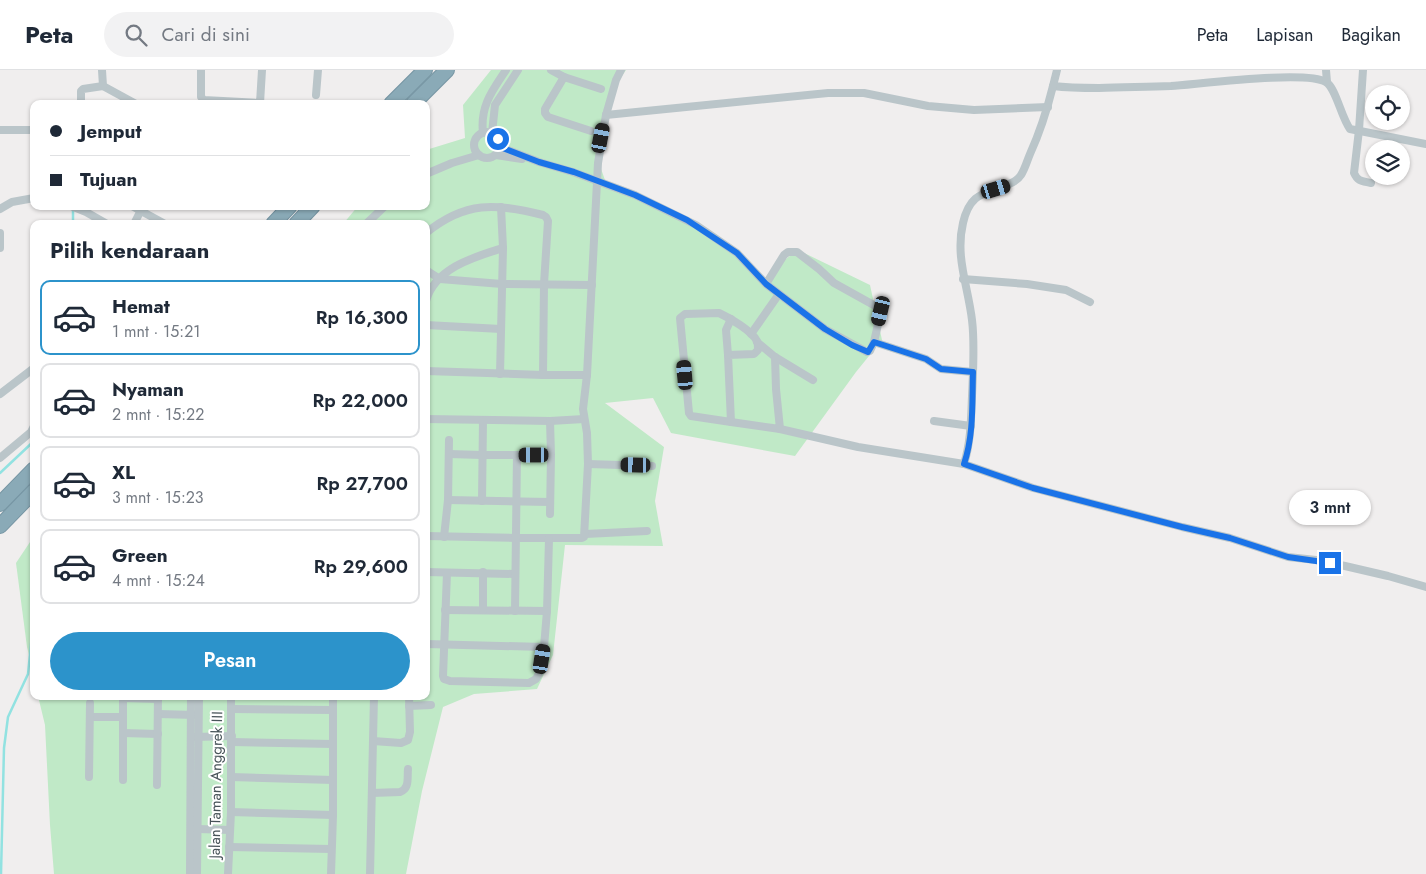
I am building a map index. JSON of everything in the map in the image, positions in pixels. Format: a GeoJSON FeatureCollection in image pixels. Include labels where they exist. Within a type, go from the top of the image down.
{"type":"FeatureCollection","features":[{"type":"Feature","properties":{"kind":"highway"},"geometry":{"type":"LineString","coordinates":[[396,100],[425,70]]}},
{"type":"Feature","properties":{"kind":"highway"},"geometry":{"type":"LineString","coordinates":[[418,100],[446,70]]}},
{"type":"Feature","properties":{"kind":"highway"},"geometry":{"type":"LineString","coordinates":[[277,220],[286,210]]}},
{"type":"Feature","properties":{"kind":"highway"},"geometry":{"type":"LineString","coordinates":[[300,220],[309,210]]}},
{"type":"Feature","properties":{"kind":"highway"},"geometry":{"type":"LineString","coordinates":[[0,504],[30,473]]}},
{"type":"Feature","properties":{"kind":"highway"},"geometry":{"type":"LineString","coordinates":[[0,526],[30,495]]}},
{"type":"Feature","properties":{"kind":"street"},"geometry":{"type":"LineString","coordinates":[[102,70],[103,86]]}},
{"type":"Feature","properties":{"kind":"street"},"geometry":{"type":"LineString","coordinates":[[201,70],[201,97],[204,100]]}},
{"type":"Feature","properties":{"kind":"street"},"geometry":{"type":"LineString","coordinates":[[260,100],[262,70]]}},
{"type":"Feature","properties":{"kind":"street"},"geometry":{"type":"LineString","coordinates":[[316,95],[318,70]]}},
{"type":"Feature","properties":{"kind":"street"},"geometry":{"type":"LineString","coordinates":[[483,133],[482,120],[490,95],[506,70]]}},
{"type":"Feature","properties":{"kind":"street"},"geometry":{"type":"LineString","coordinates":[[492,133],[495,105],[518,70]]}},
{"type":"Feature","properties":{"kind":"street"},"geometry":{"type":"LineString","coordinates":[[551,70],[564,77],[601,89]]}},
{"type":"Feature","properties":{"kind":"street"},"geometry":{"type":"LineString","coordinates":[[585,534],[588,464],[587,433],[583,409],[587,375],[597,182],[601,138],[616,80],[621,70]]}},
{"type":"Feature","properties":{"kind":"street"},"geometry":{"type":"LineString","coordinates":[[964,464],[969,449],[973,372],[972,320],[960,250],[964,221],[970,205],[978,196],[1015,182],[1021,176],[1039,133],[1054,86],[1057,70]]}},
{"type":"Feature","properties":{"kind":"street"},"geometry":{"type":"LineString","coordinates":[[1326,70],[1327,82]]}},
{"type":"Feature","properties":{"kind":"street"},"geometry":{"type":"LineString","coordinates":[[1363,70],[1354,173],[1356,179],[1365,182]]}},
{"type":"Feature","properties":{"kind":"street"},"geometry":{"type":"LineString","coordinates":[[1054,86],[1068,88],[1146,88],[1284,73],[1306,76],[1327,82],[1332,89],[1344,122],[1350,128],[1426,144]]}},
{"type":"Feature","properties":{"kind":"street"},"geometry":{"type":"LineString","coordinates":[[564,77],[545,109],[545,113],[548,117],[591,130]]}},
{"type":"Feature","properties":{"kind":"street"},"geometry":{"type":"LineString","coordinates":[[80,100],[83,89],[103,86],[129,100]]}},
{"type":"Feature","properties":{"kind":"street"},"geometry":{"type":"LineString","coordinates":[[606,115],[828,93],[864,93],[928,106],[974,110],[1048,106]]}},
{"type":"Feature","properties":{"kind":"street"},"geometry":{"type":"LineString","coordinates":[[0,130],[30,130]]}},
{"type":"Feature","properties":{"kind":"street"},"geometry":{"type":"LineString","coordinates":[[479,155],[475,148],[476,139],[483,133],[492,133],[498,139],[498,151]]}},
{"type":"Feature","properties":{"kind":"street"},"geometry":{"type":"LineString","coordinates":[[460,160],[475,148]]}},
{"type":"Feature","properties":{"kind":"street"},"geometry":{"type":"LineString","coordinates":[[498,151],[574,172],[635,195],[696,225],[737,253],[766,284],[825,329],[868,352],[874,342],[881,311],[879,308],[834,283],[796,252],[788,252],[784,255],[766,284]]}},
{"type":"Feature","properties":{"kind":"street"},"geometry":{"type":"LineString","coordinates":[[430,172],[460,160],[479,155],[488,158],[498,151]]}},
{"type":"Feature","properties":{"kind":"street"},"geometry":{"type":"LineString","coordinates":[[0,209],[12,202],[30,199]]}},
{"type":"Feature","properties":{"kind":"street"},"geometry":{"type":"LineString","coordinates":[[500,374],[503,248],[501,207]]}},
{"type":"Feature","properties":{"kind":"street"},"geometry":{"type":"LineString","coordinates":[[430,230],[450,216],[464,211],[486,208],[516,208],[546,217],[548,221],[544,284],[543,375]]}},
{"type":"Feature","properties":{"kind":"street"},"geometry":{"type":"LineString","coordinates":[[81,210],[100,220]]}},
{"type":"Feature","properties":{"kind":"street"},"geometry":{"type":"LineString","coordinates":[[145,210],[159,220]]}},
{"type":"Feature","properties":{"kind":"street"},"geometry":{"type":"LineString","coordinates":[[370,220],[381,210]]}},
{"type":"Feature","properties":{"kind":"street"},"geometry":{"type":"LineString","coordinates":[[0,233],[0,248]]}},
{"type":"Feature","properties":{"kind":"street"},"geometry":{"type":"LineString","coordinates":[[430,291],[455,266],[466,260],[503,248]]}},
{"type":"Feature","properties":{"kind":"street"},"geometry":{"type":"LineString","coordinates":[[430,273],[440,279],[502,284],[592,285]]}},
{"type":"Feature","properties":{"kind":"street"},"geometry":{"type":"LineString","coordinates":[[964,279],[1027,284],[1066,290],[1090,302]]}},
{"type":"Feature","properties":{"kind":"street"},"geometry":{"type":"LineString","coordinates":[[751,334],[779,294]]}},
{"type":"Feature","properties":{"kind":"street"},"geometry":{"type":"LineString","coordinates":[[813,380],[767,352],[751,334],[731,319],[719,313],[685,314],[680,318],[688,413],[691,416],[780,429],[858,447],[964,464],[1033,488],[1230,538],[1288,557],[1345,566],[1388,576],[1426,588]]}},
{"type":"Feature","properties":{"kind":"street"},"geometry":{"type":"LineString","coordinates":[[731,319],[726,330],[731,422]]}},
{"type":"Feature","properties":{"kind":"street"},"geometry":{"type":"LineString","coordinates":[[430,325],[501,329]]}},
{"type":"Feature","properties":{"kind":"street"},"geometry":{"type":"LineString","coordinates":[[728,356],[754,354],[758,350],[757,342]]}},
{"type":"Feature","properties":{"kind":"street"},"geometry":{"type":"LineString","coordinates":[[874,342],[926,359],[941,369],[973,372]]}},
{"type":"Feature","properties":{"kind":"street"},"geometry":{"type":"LineString","coordinates":[[775,357],[780,429]]}},
{"type":"Feature","properties":{"kind":"street"},"geometry":{"type":"LineString","coordinates":[[0,394],[30,371]]}},
{"type":"Feature","properties":{"kind":"street"},"geometry":{"type":"LineString","coordinates":[[430,371],[587,375]]}},
{"type":"Feature","properties":{"kind":"street"},"geometry":{"type":"LineString","coordinates":[[430,419],[550,421],[584,419]]}},
{"type":"Feature","properties":{"kind":"street"},"geometry":{"type":"LineString","coordinates":[[482,501],[483,420]]}},
{"type":"Feature","properties":{"kind":"street"},"geometry":{"type":"LineString","coordinates":[[550,421],[550,514]]}},
{"type":"Feature","properties":{"kind":"street"},"geometry":{"type":"LineString","coordinates":[[934,421],[971,426]]}},
{"type":"Feature","properties":{"kind":"street"},"geometry":{"type":"LineString","coordinates":[[0,458],[30,433]]}},
{"type":"Feature","properties":{"kind":"street"},"geometry":{"type":"LineString","coordinates":[[444,537],[448,500],[449,440]]}},
{"type":"Feature","properties":{"kind":"street"},"geometry":{"type":"LineString","coordinates":[[449,454],[551,455]]}},
{"type":"Feature","properties":{"kind":"street"},"geometry":{"type":"LineString","coordinates":[[515,611],[517,455]]}},
{"type":"Feature","properties":{"kind":"street"},"geometry":{"type":"LineString","coordinates":[[588,464],[652,466]]}},
{"type":"Feature","properties":{"kind":"street"},"geometry":{"type":"LineString","coordinates":[[448,500],[550,502]]}},
{"type":"Feature","properties":{"kind":"street"},"geometry":{"type":"LineString","coordinates":[[430,536],[550,539],[582,538],[585,534],[647,530]]}},
{"type":"Feature","properties":{"kind":"street"},"geometry":{"type":"LineString","coordinates":[[447,573],[444,679],[460,682],[529,683],[540,672],[544,647],[550,539]]}},
{"type":"Feature","properties":{"kind":"street"},"geometry":{"type":"LineString","coordinates":[[430,572],[515,574]]}},
{"type":"Feature","properties":{"kind":"street"},"geometry":{"type":"LineString","coordinates":[[483,572],[483,610]]}},
{"type":"Feature","properties":{"kind":"street"},"geometry":{"type":"LineString","coordinates":[[445,610],[547,611]]}},
{"type":"Feature","properties":{"kind":"street"},"geometry":{"type":"LineString","coordinates":[[430,644],[544,647]]}},
{"type":"Feature","properties":{"kind":"street"},"geometry":{"type":"LineString","coordinates":[[123,700],[123,780]]}},
{"type":"Feature","properties":{"kind":"street"},"geometry":{"type":"LineString","coordinates":[[157,784],[158,700]]}},
{"type":"Feature","properties":{"kind":"street"},"geometry":{"type":"LineString","coordinates":[[193,700],[195,715],[198,874]]}},
{"type":"Feature","properties":{"kind":"street"},"geometry":{"type":"LineString","coordinates":[[195,715],[197,700]]}},
{"type":"Feature","properties":{"kind":"street","name":"Jalan Taman Anggrek III"},"geometry":{"type":"LineString","coordinates":[[228,874],[231,812],[232,700]]}},
{"type":"Feature","properties":{"kind":"street"},"geometry":{"type":"LineString","coordinates":[[331,874],[333,700]]}},
{"type":"Feature","properties":{"kind":"street"},"geometry":{"type":"LineString","coordinates":[[370,874],[374,700]]}},
{"type":"Feature","properties":{"kind":"street"},"geometry":{"type":"LineString","coordinates":[[374,741],[401,743],[408,740],[410,732],[409,700]]}},
{"type":"Feature","properties":{"kind":"street"},"geometry":{"type":"LineString","coordinates":[[89,776],[90,702]]}},
{"type":"Feature","properties":{"kind":"street"},"geometry":{"type":"LineString","coordinates":[[409,706],[431,705]]}},
{"type":"Feature","properties":{"kind":"street"},"geometry":{"type":"LineString","coordinates":[[232,709],[332,710]]}},
{"type":"Feature","properties":{"kind":"street"},"geometry":{"type":"LineString","coordinates":[[158,714],[195,715]]}},
{"type":"Feature","properties":{"kind":"street"},"geometry":{"type":"LineString","coordinates":[[90,717],[123,717]]}},
{"type":"Feature","properties":{"kind":"street"},"geometry":{"type":"LineString","coordinates":[[123,733],[158,734]]}},
{"type":"Feature","properties":{"kind":"street"},"geometry":{"type":"LineString","coordinates":[[195,737],[333,744]]}},
{"type":"Feature","properties":{"kind":"street"},"geometry":{"type":"LineString","coordinates":[[190,874],[195,737]]}},
{"type":"Feature","properties":{"kind":"street"},"geometry":{"type":"LineString","coordinates":[[372,793],[400,792],[405,790],[408,769]]}},
{"type":"Feature","properties":{"kind":"street"},"geometry":{"type":"LineString","coordinates":[[231,777],[333,780]]}},
{"type":"Feature","properties":{"kind":"street"},"geometry":{"type":"LineString","coordinates":[[231,812],[332,815]]}},
{"type":"Feature","properties":{"kind":"street"},"geometry":{"type":"LineString","coordinates":[[198,829],[230,830]]}},
{"type":"Feature","properties":{"kind":"street"},"geometry":{"type":"LineString","coordinates":[[229,847],[330,850]]}},
{"type":"Feature","properties":{"kind":"green space"},"geometry":{"type":"Polygon","coordinates":[[[491,70],[626,70],[613,89],[599,163],[606,183],[698,224],[764,280],[772,269],[798,250],[870,285],[882,340],[856,372],[795,456],[671,433],[653,398],[605,403],[664,447],[655,501],[663,546],[565,545],[553,655],[537,689],[474,694],[443,707],[422,791],[406,874],[54,874],[45,725],[39,700],[430,700],[430,220],[346,220],[355,210],[430,210],[430,149],[465,138],[463,105],[491,70]]]}},
{"type":"Feature","properties":{"kind":"green space"},"geometry":{"type":"Polygon","coordinates":[[[30,542],[30,659],[27,647],[16,563],[30,542]]]}},
{"type":"Feature","properties":{"kind":"waterway"},"geometry":{"type":"LineString","coordinates":[[73,210],[73,220]]}},
{"type":"Feature","properties":{"kind":"waterway"},"geometry":{"type":"LineString","coordinates":[[0,473],[30,445]]}},
{"type":"Feature","properties":{"kind":"waterway"},"geometry":{"type":"LineString","coordinates":[[1,874],[4,748],[8,717],[28,674],[30,654]]}},
{"type":"Feature","properties":{"kind":"route"},"geometry":{"type":"LineString","coordinates":[[498,139],[500,147],[635,195],[696,225],[742,257],[766,284],[825,329],[852,345],[868,352],[874,342],[926,359],[941,369],[973,372],[969,449],[964,464],[1033,488],[1230,538],[1288,557],[1330,563]]}}]}
